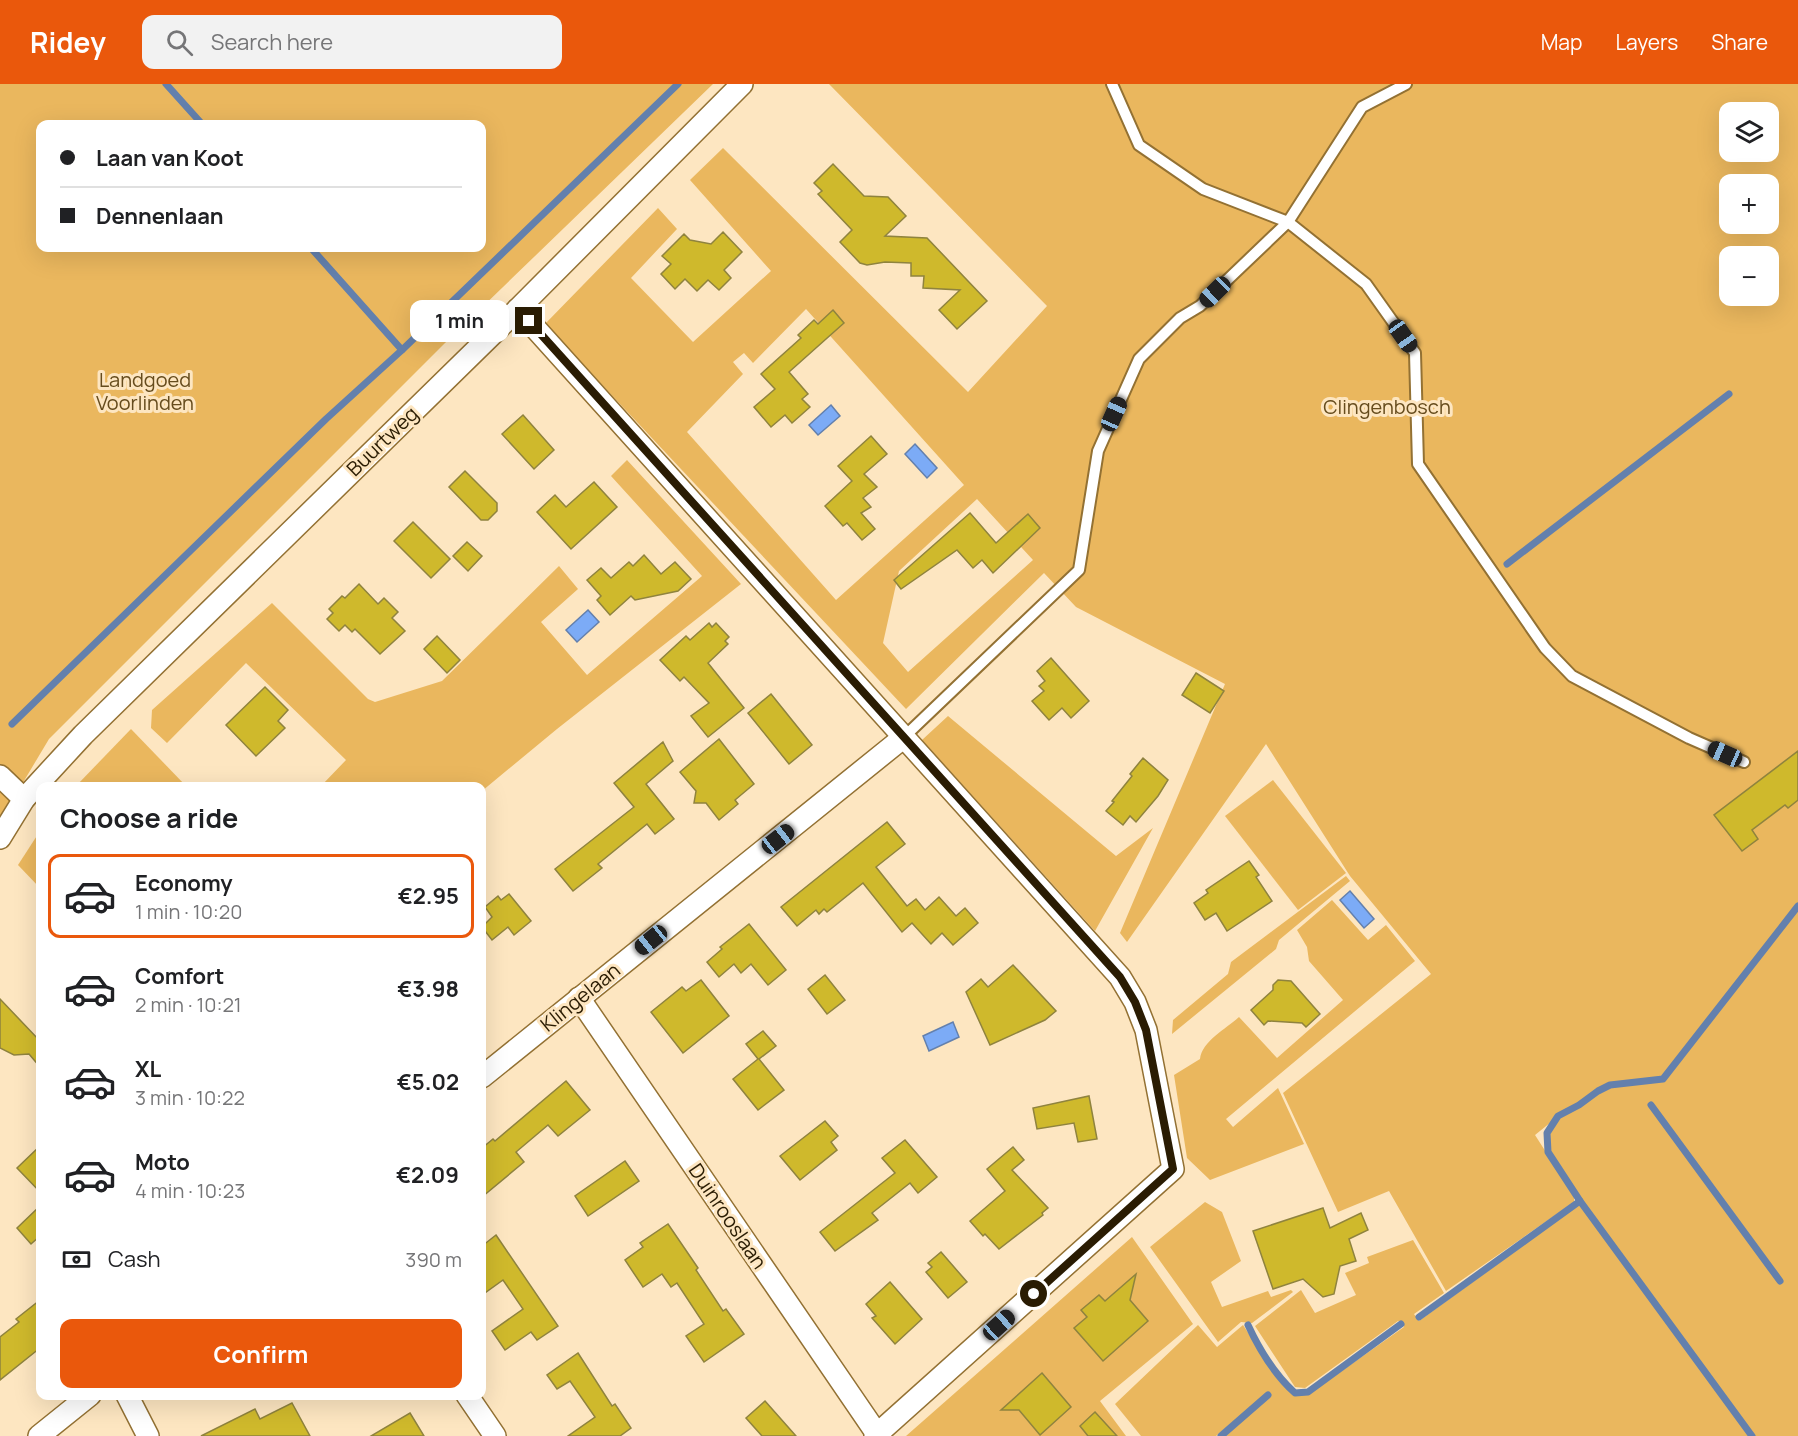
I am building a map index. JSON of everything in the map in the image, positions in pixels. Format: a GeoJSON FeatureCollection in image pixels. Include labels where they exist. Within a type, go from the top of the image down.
{"type":"FeatureCollection","features":[{"type":"Feature","properties":{"kind":"street","name":"Buurtweg"},"geometry":{"type":"LineString","coordinates":[[40,782],[91,726],[518,309],[742,84]]}},
{"type":"Feature","properties":{"kind":"street"},"geometry":{"type":"LineString","coordinates":[[518,309],[1104,959],[1125,985],[1135,1002],[1146,1030],[1173,1169],[876,1435]]}},
{"type":"Feature","properties":{"kind":"street","name":"Klingelaan"},"geometry":{"type":"LineString","coordinates":[[486,1074],[904,738]]}},
{"type":"Feature","properties":{"kind":"street"},"geometry":{"type":"LineString","coordinates":[[0,776],[24,799]]}},
{"type":"Feature","properties":{"kind":"street","name":"Buurtweg"},"geometry":{"type":"LineString","coordinates":[[0,838],[24,799],[36,786]]}},
{"type":"Feature","properties":{"kind":"street","name":"Duinrooslaan"},"geometry":{"type":"LineString","coordinates":[[579,998],[876,1435]]}},
{"type":"Feature","properties":{"kind":"street"},"geometry":{"type":"LineString","coordinates":[[39,1436],[84,1400]]}},
{"type":"Feature","properties":{"kind":"street"},"geometry":{"type":"LineString","coordinates":[[130,1400],[148,1436]]}},
{"type":"Feature","properties":{"kind":"street"},"geometry":{"type":"LineString","coordinates":[[470,1400],[495,1436]]}},
{"type":"Feature","properties":{"kind":"lane"},"geometry":{"type":"LineString","coordinates":[[1112,84],[1139,145],[1203,189],[1288,222],[1366,284],[1415,353],[1418,464],[1545,648],[1572,676],[1689,738],[1743,762]]}},
{"type":"Feature","properties":{"kind":"lane"},"geometry":{"type":"LineString","coordinates":[[904,738],[1078,570],[1098,451],[1139,359],[1180,318],[1200,306],[1288,222],[1362,107],[1406,84]]}},
{"type":"Feature","properties":{"kind":"green space","name":"Landgoed Voorlinden"},"geometry":{"type":"Polygon","coordinates":[[[0,84],[713,84],[445,343],[49,739],[0,821],[0,84]]]}},
{"type":"Feature","properties":{"kind":"green space","name":"Clingenbosch"},"geometry":{"type":"Polygon","coordinates":[[[829,84],[1798,84],[1798,1436],[1225,1436],[1271,1396],[1268,1392],[1216,1436],[1141,1436],[1115,1404],[1198,1325],[1217,1347],[1243,1325],[1280,1381],[1294,1395],[1309,1394],[1404,1327],[1402,1322],[1398,1321],[1305,1388],[1295,1387],[1255,1326],[1301,1290],[1315,1313],[1356,1295],[1345,1273],[1369,1263],[1367,1257],[1413,1240],[1444,1293],[1414,1314],[1419,1321],[1584,1201],[1559,1170],[1549,1152],[1547,1134],[1556,1118],[1535,1135],[1574,1196],[1574,1202],[1446,1291],[1389,1191],[1338,1212],[1283,1093],[1431,974],[1350,876],[1266,744],[1127,942],[1120,933],[1225,684],[1076,607],[1044,573],[906,709],[545,324],[658,208],[677,229],[631,278],[693,342],[771,271],[690,180],[723,148],[968,392],[1047,306],[829,84]],[[806,309],[753,363],[744,353],[733,362],[743,374],[687,432],[836,600],[964,485],[806,309]],[[977,499],[899,571],[883,643],[908,672],[1033,560],[977,499]]]}},
{"type":"Feature","properties":{"kind":"green space"},"geometry":{"type":"Polygon","coordinates":[[[627,460],[741,584],[486,788],[486,782],[325,782],[346,760],[246,663],[167,743],[151,728],[152,710],[272,603],[368,699],[375,702],[442,681],[559,566],[578,589],[541,622],[587,675],[702,576],[611,476],[627,460]]]}},
{"type":"Feature","properties":{"kind":"green space"},"geometry":{"type":"Polygon","coordinates":[[[948,716],[1116,856],[1153,828],[1095,931],[922,740],[948,716]]]}},
{"type":"Feature","properties":{"kind":"green space"},"geometry":{"type":"Polygon","coordinates":[[[131,729],[182,782],[80,782],[131,729]]]}},
{"type":"Feature","properties":{"kind":"green space"},"geometry":{"type":"Polygon","coordinates":[[[1273,780],[1346,873],[1298,910],[1225,816],[1273,780]]]}},
{"type":"Feature","properties":{"kind":"green space"},"geometry":{"type":"Polygon","coordinates":[[[36,837],[36,884],[18,865],[36,837]]]}},
{"type":"Feature","properties":{"kind":"green space"},"geometry":{"type":"Polygon","coordinates":[[[1346,876],[1350,881],[1279,940],[1276,949],[1172,1034],[1173,1020],[1228,974],[1231,962],[1346,876]]]}},
{"type":"Feature","properties":{"kind":"green space"},"geometry":{"type":"Polygon","coordinates":[[[1332,900],[1368,940],[1386,925],[1415,961],[1226,1119],[1233,1127],[1278,1088],[1304,1144],[1210,1180],[1187,1158],[1174,1075],[1200,1059],[1210,1041],[1239,1017],[1277,1058],[1343,1000],[1309,961],[1307,947],[1297,930],[1332,900]]]}},
{"type":"Feature","properties":{"kind":"green space"},"geometry":{"type":"Polygon","coordinates":[[[1205,1202],[1222,1212],[1241,1261],[1211,1282],[1222,1307],[1268,1291],[1271,1297],[1291,1290],[1293,1292],[1252,1323],[1241,1322],[1218,1342],[1150,1247],[1205,1202]]]}},
{"type":"Feature","properties":{"kind":"green space"},"geometry":{"type":"Polygon","coordinates":[[[1132,1237],[1193,1324],[1100,1401],[1126,1436],[906,1436],[1132,1237]]]}},
{"type":"Feature","properties":{"kind":"water"},"geometry":{"type":"Polygon","coordinates":[[[831,405],[840,416],[818,435],[809,425],[831,405]]]}},
{"type":"Feature","properties":{"kind":"water"},"geometry":{"type":"Polygon","coordinates":[[[915,444],[937,468],[927,478],[905,454],[915,444]]]}},
{"type":"Feature","properties":{"kind":"water"},"geometry":{"type":"Polygon","coordinates":[[[588,610],[599,622],[577,642],[566,630],[588,610]]]}},
{"type":"Feature","properties":{"kind":"water"},"geometry":{"type":"Polygon","coordinates":[[[1350,891],[1374,919],[1364,928],[1340,900],[1350,891]]]}},
{"type":"Feature","properties":{"kind":"water"},"geometry":{"type":"Polygon","coordinates":[[[953,1022],[959,1037],[929,1051],[923,1036],[953,1022]]]}},
{"type":"Feature","properties":{"kind":"building"},"geometry":{"type":"Polygon","coordinates":[[[833,164],[864,196],[888,197],[906,216],[885,236],[927,238],[987,301],[957,329],[939,310],[960,290],[923,288],[924,276],[911,276],[911,263],[885,262],[867,265],[860,263],[840,242],[852,230],[818,194],[822,191],[814,183],[833,164]]]}},
{"type":"Feature","properties":{"kind":"building"},"geometry":{"type":"Polygon","coordinates":[[[723,232],[742,252],[724,270],[731,278],[719,290],[708,280],[697,291],[685,279],[675,289],[661,274],[671,264],[662,256],[684,234],[690,240],[711,244],[723,232]]]}},
{"type":"Feature","properties":{"kind":"building"},"geometry":{"type":"Polygon","coordinates":[[[833,310],[844,323],[789,372],[808,394],[802,399],[810,407],[792,423],[785,415],[771,427],[754,407],[775,389],[761,374],[801,338],[798,335],[814,320],[818,324],[833,310]]]}},
{"type":"Feature","properties":{"kind":"building"},"geometry":{"type":"Polygon","coordinates":[[[523,415],[554,450],[534,469],[502,434],[523,415]]]}},
{"type":"Feature","properties":{"kind":"building"},"geometry":{"type":"Polygon","coordinates":[[[871,436],[887,454],[864,474],[877,487],[863,498],[871,507],[861,513],[875,529],[862,540],[847,523],[843,526],[825,506],[852,481],[838,466],[871,436]]]}},
{"type":"Feature","properties":{"kind":"building"},"geometry":{"type":"Polygon","coordinates":[[[465,471],[497,503],[497,511],[488,520],[481,520],[449,487],[465,471]]]}},
{"type":"Feature","properties":{"kind":"building"},"geometry":{"type":"Polygon","coordinates":[[[594,482],[617,507],[571,549],[537,512],[555,495],[566,507],[594,482]]]}},
{"type":"Feature","properties":{"kind":"building"},"geometry":{"type":"Polygon","coordinates":[[[970,513],[996,543],[1028,514],[1040,528],[993,573],[982,560],[973,568],[957,550],[901,589],[894,580],[970,513]]]}},
{"type":"Feature","properties":{"kind":"building"},"geometry":{"type":"Polygon","coordinates":[[[413,522],[450,559],[431,578],[394,541],[413,522]]]}},
{"type":"Feature","properties":{"kind":"building"},"geometry":{"type":"Polygon","coordinates":[[[467,542],[482,556],[468,571],[453,556],[467,542]]]}},
{"type":"Feature","properties":{"kind":"building"},"geometry":{"type":"Polygon","coordinates":[[[644,555],[661,574],[675,562],[691,579],[678,591],[635,600],[631,596],[610,615],[597,600],[601,596],[587,580],[601,568],[611,578],[629,562],[633,566],[644,555]]]}},
{"type":"Feature","properties":{"kind":"building"},"geometry":{"type":"Polygon","coordinates":[[[359,584],[378,604],[384,598],[398,612],[392,618],[405,631],[380,654],[355,629],[352,632],[345,625],[339,631],[327,619],[333,613],[329,609],[359,584]]]}},
{"type":"Feature","properties":{"kind":"building"},"geometry":{"type":"Polygon","coordinates":[[[709,623],[712,627],[716,623],[729,637],[725,641],[728,644],[708,663],[744,708],[708,737],[691,716],[709,703],[684,677],[680,681],[660,660],[686,636],[690,640],[709,623]]]}},
{"type":"Feature","properties":{"kind":"building"},"geometry":{"type":"Polygon","coordinates":[[[437,636],[460,660],[447,673],[424,649],[437,636]]]}},
{"type":"Feature","properties":{"kind":"building"},"geometry":{"type":"Polygon","coordinates":[[[1051,658],[1089,701],[1071,718],[1062,708],[1049,720],[1032,701],[1044,691],[1039,686],[1045,681],[1037,671],[1051,658]]]}},
{"type":"Feature","properties":{"kind":"building"},"geometry":{"type":"Polygon","coordinates":[[[1196,673],[1224,691],[1210,713],[1182,695],[1196,673]]]}},
{"type":"Feature","properties":{"kind":"building"},"geometry":{"type":"Polygon","coordinates":[[[265,687],[288,710],[278,721],[285,728],[256,756],[226,725],[265,687]]]}},
{"type":"Feature","properties":{"kind":"building"},"geometry":{"type":"Polygon","coordinates":[[[771,694],[812,745],[789,764],[748,713],[771,694]]]}},
{"type":"Feature","properties":{"kind":"building"},"geometry":{"type":"Polygon","coordinates":[[[719,739],[754,784],[735,800],[738,804],[719,820],[706,803],[694,803],[696,791],[680,772],[719,739]]]}},
{"type":"Feature","properties":{"kind":"building"},"geometry":{"type":"Polygon","coordinates":[[[663,742],[673,761],[646,784],[674,819],[655,834],[647,824],[598,864],[602,868],[573,891],[555,869],[634,807],[614,783],[663,742]]]}},
{"type":"Feature","properties":{"kind":"building"},"geometry":{"type":"Polygon","coordinates":[[[1798,751],[1798,800],[1788,808],[1785,805],[1752,830],[1758,839],[1742,851],[1714,815],[1798,751]]]}},
{"type":"Feature","properties":{"kind":"building"},"geometry":{"type":"Polygon","coordinates":[[[1143,758],[1168,780],[1136,822],[1130,816],[1123,825],[1106,811],[1143,758]]]}},
{"type":"Feature","properties":{"kind":"building"},"geometry":{"type":"Polygon","coordinates":[[[887,822],[905,844],[876,867],[907,906],[916,899],[925,910],[939,897],[956,916],[965,908],[978,923],[953,945],[942,933],[931,944],[912,923],[902,932],[863,883],[827,912],[824,909],[819,914],[816,910],[797,926],[781,907],[887,822]]]}},
{"type":"Feature","properties":{"kind":"building"},"geometry":{"type":"Polygon","coordinates":[[[1249,861],[1259,875],[1256,877],[1272,901],[1227,931],[1216,913],[1205,920],[1194,903],[1208,893],[1206,890],[1249,861]]]}},
{"type":"Feature","properties":{"kind":"building"},"geometry":{"type":"Polygon","coordinates":[[[509,894],[531,921],[514,935],[508,927],[492,940],[486,932],[486,923],[492,917],[486,906],[498,896],[501,900],[509,894]]]}},
{"type":"Feature","properties":{"kind":"building"},"geometry":{"type":"Polygon","coordinates":[[[749,924],[786,970],[768,985],[751,964],[741,973],[734,964],[719,977],[707,962],[722,949],[720,947],[749,924]]]}},
{"type":"Feature","properties":{"kind":"building"},"geometry":{"type":"Polygon","coordinates":[[[1013,965],[1056,1011],[1045,1020],[990,1045],[966,992],[981,979],[988,987],[1013,965]]]}},
{"type":"Feature","properties":{"kind":"building"},"geometry":{"type":"Polygon","coordinates":[[[825,975],[845,1000],[827,1014],[808,989],[825,975]]]}},
{"type":"Feature","properties":{"kind":"building"},"geometry":{"type":"Polygon","coordinates":[[[701,980],[729,1016],[683,1053],[651,1012],[682,987],[686,991],[701,980]]]}},
{"type":"Feature","properties":{"kind":"building"},"geometry":{"type":"Polygon","coordinates":[[[1278,980],[1291,981],[1320,1014],[1306,1027],[1302,1023],[1268,1021],[1264,1025],[1251,1010],[1273,990],[1273,985],[1278,980]]]}},
{"type":"Feature","properties":{"kind":"building"},"geometry":{"type":"Polygon","coordinates":[[[0,999],[36,1037],[36,1062],[29,1054],[14,1055],[0,1048],[0,999]]]}},
{"type":"Feature","properties":{"kind":"building"},"geometry":{"type":"Polygon","coordinates":[[[763,1031],[776,1046],[759,1059],[784,1090],[758,1110],[733,1079],[758,1059],[746,1044],[763,1031]]]}},
{"type":"Feature","properties":{"kind":"building"},"geometry":{"type":"Polygon","coordinates":[[[566,1081],[590,1110],[558,1136],[548,1125],[516,1152],[524,1162],[486,1194],[486,1145],[493,1139],[495,1141],[566,1081]]]}},
{"type":"Feature","properties":{"kind":"building"},"geometry":{"type":"Polygon","coordinates":[[[1089,1096],[1097,1139],[1078,1142],[1074,1123],[1037,1129],[1033,1108],[1089,1096]]]}},
{"type":"Feature","properties":{"kind":"building"},"geometry":{"type":"Polygon","coordinates":[[[825,1121],[838,1136],[831,1142],[837,1150],[800,1180],[780,1156],[825,1121]]]}},
{"type":"Feature","properties":{"kind":"building"},"geometry":{"type":"Polygon","coordinates":[[[905,1140],[937,1177],[918,1193],[910,1183],[872,1213],[878,1220],[835,1251],[820,1232],[895,1173],[882,1158],[905,1140]]]}},
{"type":"Feature","properties":{"kind":"building"},"geometry":{"type":"Polygon","coordinates":[[[1013,1147],[1024,1160],[1012,1170],[1048,1208],[1042,1213],[1043,1215],[999,1249],[970,1221],[1005,1191],[987,1169],[1013,1147]]]}},
{"type":"Feature","properties":{"kind":"building"},"geometry":{"type":"Polygon","coordinates":[[[36,1150],[36,1188],[17,1168],[36,1150]]]}},
{"type":"Feature","properties":{"kind":"building"},"geometry":{"type":"Polygon","coordinates":[[[625,1161],[639,1181],[588,1216],[575,1196],[625,1161]]]}},
{"type":"Feature","properties":{"kind":"building"},"geometry":{"type":"Polygon","coordinates":[[[1323,1208],[1330,1228],[1361,1213],[1368,1230],[1349,1239],[1356,1261],[1340,1266],[1334,1294],[1323,1297],[1303,1279],[1273,1289],[1253,1231],[1323,1208]]]}},
{"type":"Feature","properties":{"kind":"building"},"geometry":{"type":"Polygon","coordinates":[[[36,1210],[36,1240],[31,1244],[17,1228],[36,1210]]]}},
{"type":"Feature","properties":{"kind":"building"},"geometry":{"type":"Polygon","coordinates":[[[668,1224],[698,1268],[696,1270],[723,1311],[726,1309],[744,1334],[704,1362],[686,1336],[704,1324],[677,1283],[671,1287],[662,1274],[643,1287],[625,1260],[643,1247],[640,1243],[668,1224]]]}},
{"type":"Feature","properties":{"kind":"building"},"geometry":{"type":"Polygon","coordinates":[[[496,1235],[558,1326],[537,1340],[531,1332],[505,1350],[492,1331],[523,1309],[503,1280],[486,1292],[486,1243],[496,1235]]]}},
{"type":"Feature","properties":{"kind":"building"},"geometry":{"type":"Polygon","coordinates":[[[941,1252],[967,1282],[948,1298],[926,1272],[932,1267],[928,1263],[941,1252]]]}},
{"type":"Feature","properties":{"kind":"building"},"geometry":{"type":"Polygon","coordinates":[[[1136,1274],[1130,1300],[1148,1321],[1103,1361],[1074,1328],[1087,1317],[1081,1310],[1099,1295],[1105,1301],[1136,1274]]]}},
{"type":"Feature","properties":{"kind":"building"},"geometry":{"type":"Polygon","coordinates":[[[890,1282],[922,1319],[895,1344],[872,1318],[876,1316],[866,1304],[890,1282]]]}},
{"type":"Feature","properties":{"kind":"building"},"geometry":{"type":"Polygon","coordinates":[[[36,1303],[36,1351],[0,1380],[0,1337],[19,1322],[16,1319],[36,1303]]]}},
{"type":"Feature","properties":{"kind":"building"},"geometry":{"type":"Polygon","coordinates":[[[578,1353],[612,1406],[615,1404],[631,1428],[620,1436],[568,1436],[595,1417],[570,1381],[557,1389],[547,1375],[578,1353]]]}},
{"type":"Feature","properties":{"kind":"building"},"geometry":{"type":"Polygon","coordinates":[[[1042,1373],[1071,1407],[1040,1435],[1019,1410],[1001,1410],[1042,1373]]]}},
{"type":"Feature","properties":{"kind":"building"},"geometry":{"type":"Polygon","coordinates":[[[765,1401],[796,1436],[762,1436],[746,1418],[765,1401]]]}},
{"type":"Feature","properties":{"kind":"building"},"geometry":{"type":"Polygon","coordinates":[[[292,1403],[310,1436],[201,1436],[255,1409],[260,1419],[292,1403]]]}},
{"type":"Feature","properties":{"kind":"building"},"geometry":{"type":"Polygon","coordinates":[[[1095,1412],[1117,1436],[1088,1436],[1080,1426],[1095,1412]]]}},
{"type":"Feature","properties":{"kind":"building"},"geometry":{"type":"Polygon","coordinates":[[[410,1413],[424,1436],[371,1436],[410,1413]]]}},
{"type":"Feature","properties":{"kind":"waterway"},"geometry":{"type":"LineString","coordinates":[[166,84],[198,120]]}},
{"type":"Feature","properties":{"kind":"waterway"},"geometry":{"type":"LineString","coordinates":[[12,724],[326,419],[402,350],[678,84]]}},
{"type":"Feature","properties":{"kind":"waterway"},"geometry":{"type":"LineString","coordinates":[[315,252],[402,350]]}},
{"type":"Feature","properties":{"kind":"waterway"},"geometry":{"type":"LineString","coordinates":[[1507,564],[1729,394]]}},
{"type":"Feature","properties":{"kind":"waterway"},"geometry":{"type":"LineString","coordinates":[[1752,1436],[1580,1201],[1548,1152],[1547,1133],[1558,1116],[1610,1085],[1663,1079],[1798,906]]}},
{"type":"Feature","properties":{"kind":"waterway"},"geometry":{"type":"LineString","coordinates":[[1651,1105],[1780,1281]]}},
{"type":"Feature","properties":{"kind":"waterway"},"geometry":{"type":"LineString","coordinates":[[1419,1317],[1580,1201]]}},
{"type":"Feature","properties":{"kind":"waterway"},"geometry":{"type":"LineString","coordinates":[[1248,1325],[1268,1362],[1295,1393],[1308,1392],[1401,1324]]}},
{"type":"Feature","properties":{"kind":"waterway"},"geometry":{"type":"LineString","coordinates":[[1221,1436],[1268,1395]]}},
{"type":"Feature","properties":{"kind":"route"},"geometry":{"type":"LineString","coordinates":[[529,321],[1120,977],[1135,1002],[1146,1030],[1173,1169],[1034,1294]]}}]}
